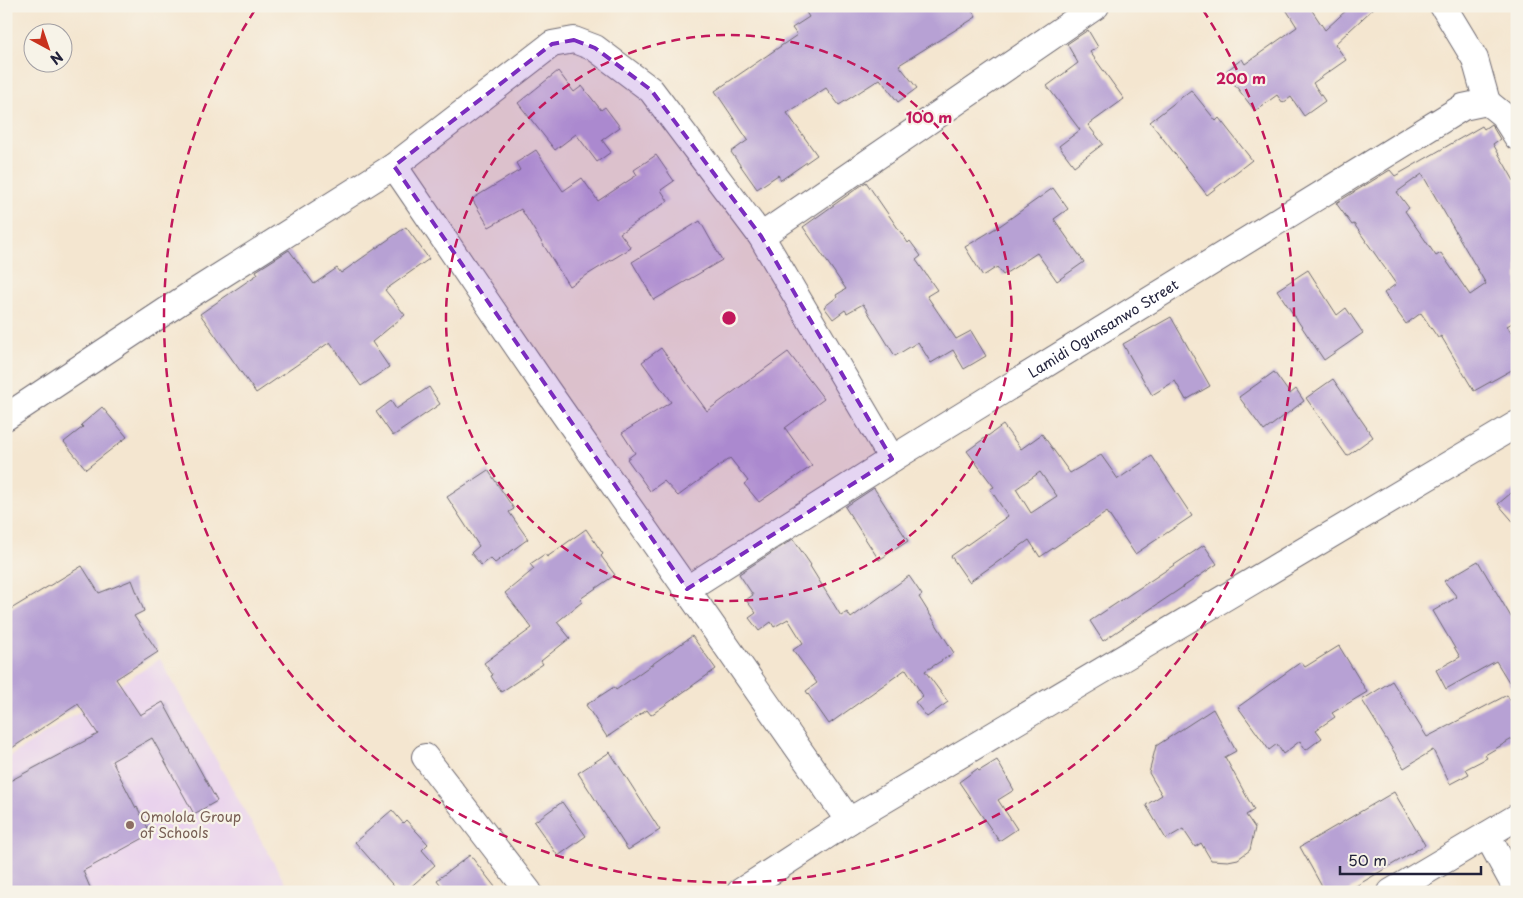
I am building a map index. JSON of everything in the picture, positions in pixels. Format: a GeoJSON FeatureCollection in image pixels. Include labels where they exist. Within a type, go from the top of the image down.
{"type":"FeatureCollection","features":[{"type":"Feature","properties":{"kind":"street"},"geometry":{"type":"LineString","coordinates":[[761,236],[1096,6]]}},
{"type":"Feature","properties":{"kind":"street"},"geometry":{"type":"LineString","coordinates":[[1443,6],[1475,59],[1487,102],[1503,115],[1517,137]]}},
{"type":"Feature","properties":{"kind":"street"},"geometry":{"type":"LineString","coordinates":[[6,417],[190,295],[394,166],[552,44],[574,40],[595,48],[651,90],[761,236],[892,459]]}},
{"type":"Feature","properties":{"kind":"street","name":"Lamidi Ogunsanwo Street"},"geometry":{"type":"LineString","coordinates":[[687,589],[892,459],[1462,106],[1487,102]]}},
{"type":"Feature","properties":{"kind":"street"},"geometry":{"type":"LineString","coordinates":[[394,166],[547,390],[849,821]]}},
{"type":"Feature","properties":{"kind":"street"},"geometry":{"type":"LineString","coordinates":[[740,892],[849,821],[1517,424]]}},
{"type":"Feature","properties":{"kind":"street"},"geometry":{"type":"LineString","coordinates":[[425,756],[529,892]]}},
{"type":"Feature","properties":{"kind":"street"},"geometry":{"type":"LineString","coordinates":[[1391,892],[1517,817]]}},
{"type":"Feature","properties":{"kind":"street"},"geometry":{"type":"LineString","coordinates":[[1487,835],[1517,890]]}},
{"type":"Feature","properties":{"kind":"highlighted area"},"geometry":{"type":"Polygon","coordinates":[[[574,40],[595,48],[651,90],[761,236],[892,459],[687,589],[394,166],[552,44],[574,40]]]}},
{"type":"Feature","properties":{"kind":"shaded area","name":"Omolola Group of Schools"},"geometry":{"type":"Polygon","coordinates":[[[160,659],[290,892],[6,892],[6,759],[160,659]]]}},
{"type":"Feature","properties":{"kind":"building"},"geometry":{"type":"Polygon","coordinates":[[[802,6],[969,6],[976,17],[899,65],[917,88],[898,102],[880,79],[839,105],[826,88],[787,113],[817,155],[781,180],[778,175],[757,189],[731,152],[748,140],[715,91],[797,35],[792,28],[809,17],[802,6]]]}},
{"type":"Feature","properties":{"kind":"building"},"geometry":{"type":"Polygon","coordinates":[[[1284,6],[1309,6],[1325,30],[1351,6],[1376,6],[1335,44],[1346,60],[1313,83],[1325,101],[1304,116],[1291,97],[1283,103],[1277,95],[1255,111],[1225,72],[1242,59],[1245,64],[1297,27],[1284,6]]]}},
{"type":"Feature","properties":{"kind":"building"},"geometry":{"type":"Polygon","coordinates":[[[1088,30],[1098,47],[1090,52],[1124,99],[1088,125],[1103,144],[1074,166],[1059,146],[1080,130],[1047,86],[1078,63],[1067,44],[1088,30]]]}},
{"type":"Feature","properties":{"kind":"building"},"geometry":{"type":"Polygon","coordinates":[[[558,71],[574,92],[582,86],[601,110],[605,107],[620,127],[602,140],[611,152],[597,162],[576,134],[555,150],[518,103],[558,71]]]}},
{"type":"Feature","properties":{"kind":"building"},"geometry":{"type":"Polygon","coordinates":[[[1191,90],[1216,121],[1219,118],[1252,160],[1207,195],[1150,122],[1191,90]]]}},
{"type":"Feature","properties":{"kind":"building"},"geometry":{"type":"Polygon","coordinates":[[[1491,124],[1500,139],[1493,144],[1517,186],[1517,320],[1507,326],[1517,343],[1517,367],[1474,391],[1441,336],[1438,338],[1421,313],[1406,324],[1384,293],[1396,284],[1354,224],[1352,225],[1336,203],[1390,170],[1395,176],[1482,126],[1484,129],[1491,124]],[[1422,174],[1397,192],[1409,208],[1405,211],[1436,256],[1441,253],[1470,295],[1486,284],[1422,174]]]}},
{"type":"Feature","properties":{"kind":"building"},"geometry":{"type":"Polygon","coordinates":[[[536,150],[563,191],[582,178],[598,201],[637,175],[634,170],[656,155],[674,181],[661,190],[668,201],[620,233],[631,248],[569,286],[521,209],[489,227],[472,199],[520,170],[516,163],[536,150]]]}},
{"type":"Feature","properties":{"kind":"building"},"geometry":{"type":"Polygon","coordinates":[[[866,182],[908,243],[910,241],[921,256],[916,260],[937,290],[927,296],[956,339],[971,331],[986,356],[964,369],[953,350],[931,363],[918,342],[895,356],[863,304],[847,313],[845,310],[833,319],[824,307],[837,297],[836,295],[846,289],[803,227],[866,182]]]}},
{"type":"Feature","properties":{"kind":"building"},"geometry":{"type":"Polygon","coordinates":[[[1053,188],[1068,209],[1054,219],[1084,262],[1057,281],[1037,253],[1003,275],[997,267],[983,276],[965,247],[1001,225],[1053,188]]]}},
{"type":"Feature","properties":{"kind":"building"},"geometry":{"type":"Polygon","coordinates":[[[700,221],[722,260],[654,300],[632,262],[700,221]]]}},
{"type":"Feature","properties":{"kind":"building"},"geometry":{"type":"Polygon","coordinates":[[[406,227],[429,259],[385,290],[405,315],[372,342],[389,367],[361,386],[330,342],[256,393],[200,314],[258,274],[256,271],[289,250],[314,284],[337,268],[341,273],[406,227]]]}},
{"type":"Feature","properties":{"kind":"building"},"geometry":{"type":"Polygon","coordinates":[[[1308,270],[1337,315],[1346,308],[1363,333],[1324,360],[1277,290],[1308,270]]]}},
{"type":"Feature","properties":{"kind":"building"},"geometry":{"type":"Polygon","coordinates":[[[1171,317],[1210,386],[1186,400],[1175,381],[1152,395],[1123,344],[1171,317]]]}},
{"type":"Feature","properties":{"kind":"building"},"geometry":{"type":"Polygon","coordinates":[[[661,348],[707,411],[788,352],[824,399],[785,428],[812,466],[759,502],[744,484],[748,481],[730,458],[678,496],[664,481],[650,491],[627,459],[635,453],[622,433],[671,402],[642,362],[661,348]]]}},
{"type":"Feature","properties":{"kind":"building"},"geometry":{"type":"Polygon","coordinates":[[[1274,372],[1290,394],[1296,389],[1304,401],[1264,431],[1239,397],[1274,372]]]}},
{"type":"Feature","properties":{"kind":"building"},"geometry":{"type":"Polygon","coordinates":[[[1333,379],[1373,437],[1347,456],[1306,398],[1333,379]]]}},
{"type":"Feature","properties":{"kind":"building"},"geometry":{"type":"Polygon","coordinates":[[[429,387],[440,404],[393,436],[376,412],[391,401],[396,409],[429,387]]]}},
{"type":"Feature","properties":{"kind":"building"},"geometry":{"type":"Polygon","coordinates":[[[102,407],[127,437],[86,469],[64,442],[83,427],[81,425],[102,407]]]}},
{"type":"Feature","properties":{"kind":"building"},"geometry":{"type":"Polygon","coordinates":[[[1003,425],[1021,449],[1042,434],[1070,473],[1101,455],[1118,479],[1152,456],[1192,516],[1135,554],[1107,512],[1040,557],[1029,540],[969,582],[951,556],[1008,516],[990,489],[994,487],[967,451],[1003,425]],[[1040,472],[1016,489],[1031,513],[1057,496],[1040,472]]]}},
{"type":"Feature","properties":{"kind":"building"},"geometry":{"type":"Polygon","coordinates":[[[488,470],[514,509],[509,512],[528,539],[495,563],[490,558],[481,565],[471,553],[479,546],[447,497],[488,470]]]}},
{"type":"Feature","properties":{"kind":"building"},"geometry":{"type":"Polygon","coordinates":[[[874,488],[908,541],[879,560],[845,507],[874,488]]]}},
{"type":"Feature","properties":{"kind":"building"},"geometry":{"type":"Polygon","coordinates":[[[1517,488],[1517,526],[1498,504],[1517,488]]]}},
{"type":"Feature","properties":{"kind":"building"},"geometry":{"type":"Polygon","coordinates":[[[586,529],[603,554],[601,556],[615,575],[580,599],[582,602],[557,622],[570,638],[541,661],[543,664],[501,692],[491,676],[493,675],[484,663],[532,628],[505,593],[534,569],[530,564],[545,554],[547,557],[586,529]]]}},
{"type":"Feature","properties":{"kind":"building"},"geometry":{"type":"Polygon","coordinates":[[[793,539],[811,565],[841,616],[847,612],[851,618],[909,576],[922,595],[919,597],[954,653],[925,671],[948,702],[927,717],[915,702],[923,696],[906,669],[829,724],[806,691],[817,683],[793,650],[803,643],[788,619],[774,627],[771,622],[759,631],[749,618],[756,613],[746,600],[753,595],[739,574],[793,539]]]}},
{"type":"Feature","properties":{"kind":"building"},"geometry":{"type":"Polygon","coordinates":[[[1204,545],[1217,564],[1103,641],[1090,621],[1204,545]]]}},
{"type":"Feature","properties":{"kind":"building"},"geometry":{"type":"Polygon","coordinates":[[[1478,561],[1517,627],[1517,695],[1496,661],[1446,689],[1436,670],[1460,657],[1433,611],[1457,597],[1444,581],[1478,561]]]}},
{"type":"Feature","properties":{"kind":"building"},"geometry":{"type":"Polygon","coordinates":[[[82,566],[99,593],[132,580],[144,611],[134,616],[158,652],[116,679],[140,715],[163,702],[217,801],[194,814],[152,738],[112,761],[151,834],[83,871],[92,892],[12,892],[6,880],[6,783],[98,734],[78,704],[6,752],[6,612],[82,566]]]}},
{"type":"Feature","properties":{"kind":"building"},"geometry":{"type":"Polygon","coordinates":[[[692,636],[716,669],[651,715],[647,710],[607,737],[586,705],[614,687],[616,690],[692,636]]]}},
{"type":"Feature","properties":{"kind":"building"},"geometry":{"type":"Polygon","coordinates":[[[1339,646],[1367,692],[1332,713],[1335,717],[1316,730],[1322,738],[1306,750],[1300,741],[1283,754],[1277,744],[1269,750],[1238,707],[1301,662],[1305,667],[1339,646]]]}},
{"type":"Feature","properties":{"kind":"building"},"geometry":{"type":"Polygon","coordinates":[[[1392,681],[1427,737],[1507,695],[1517,713],[1517,736],[1485,755],[1487,758],[1466,769],[1469,774],[1450,784],[1433,750],[1404,768],[1362,700],[1392,681]]]}},
{"type":"Feature","properties":{"kind":"building"},"geometry":{"type":"Polygon","coordinates":[[[1213,709],[1236,751],[1225,757],[1254,810],[1246,815],[1255,828],[1250,850],[1238,859],[1228,861],[1211,860],[1201,843],[1195,847],[1183,829],[1166,839],[1146,805],[1162,795],[1149,773],[1156,746],[1213,709]]]}},
{"type":"Feature","properties":{"kind":"building"},"geometry":{"type":"Polygon","coordinates":[[[610,752],[660,830],[628,850],[578,773],[610,752]]]}},
{"type":"Feature","properties":{"kind":"building"},"geometry":{"type":"Polygon","coordinates":[[[997,760],[1014,790],[998,800],[1017,829],[999,841],[959,782],[977,769],[979,771],[997,760]]]}},
{"type":"Feature","properties":{"kind":"building"},"geometry":{"type":"Polygon","coordinates":[[[1394,792],[1425,845],[1346,892],[1325,892],[1300,847],[1394,792]]]}},
{"type":"Feature","properties":{"kind":"building"},"geometry":{"type":"Polygon","coordinates":[[[562,802],[586,836],[558,856],[534,822],[562,802]]]}},
{"type":"Feature","properties":{"kind":"building"},"geometry":{"type":"Polygon","coordinates":[[[392,810],[403,823],[406,820],[428,844],[422,850],[435,865],[405,892],[399,892],[355,842],[392,810]]]}},
{"type":"Feature","properties":{"kind":"building"},"geometry":{"type":"Polygon","coordinates":[[[470,855],[499,892],[446,892],[437,880],[470,855]]]}},
{"type":"Feature","properties":{"kind":"place","name":"Omolola Group of Schools"},"geometry":{"type":"Point","coordinates":[130,825]}}]}
